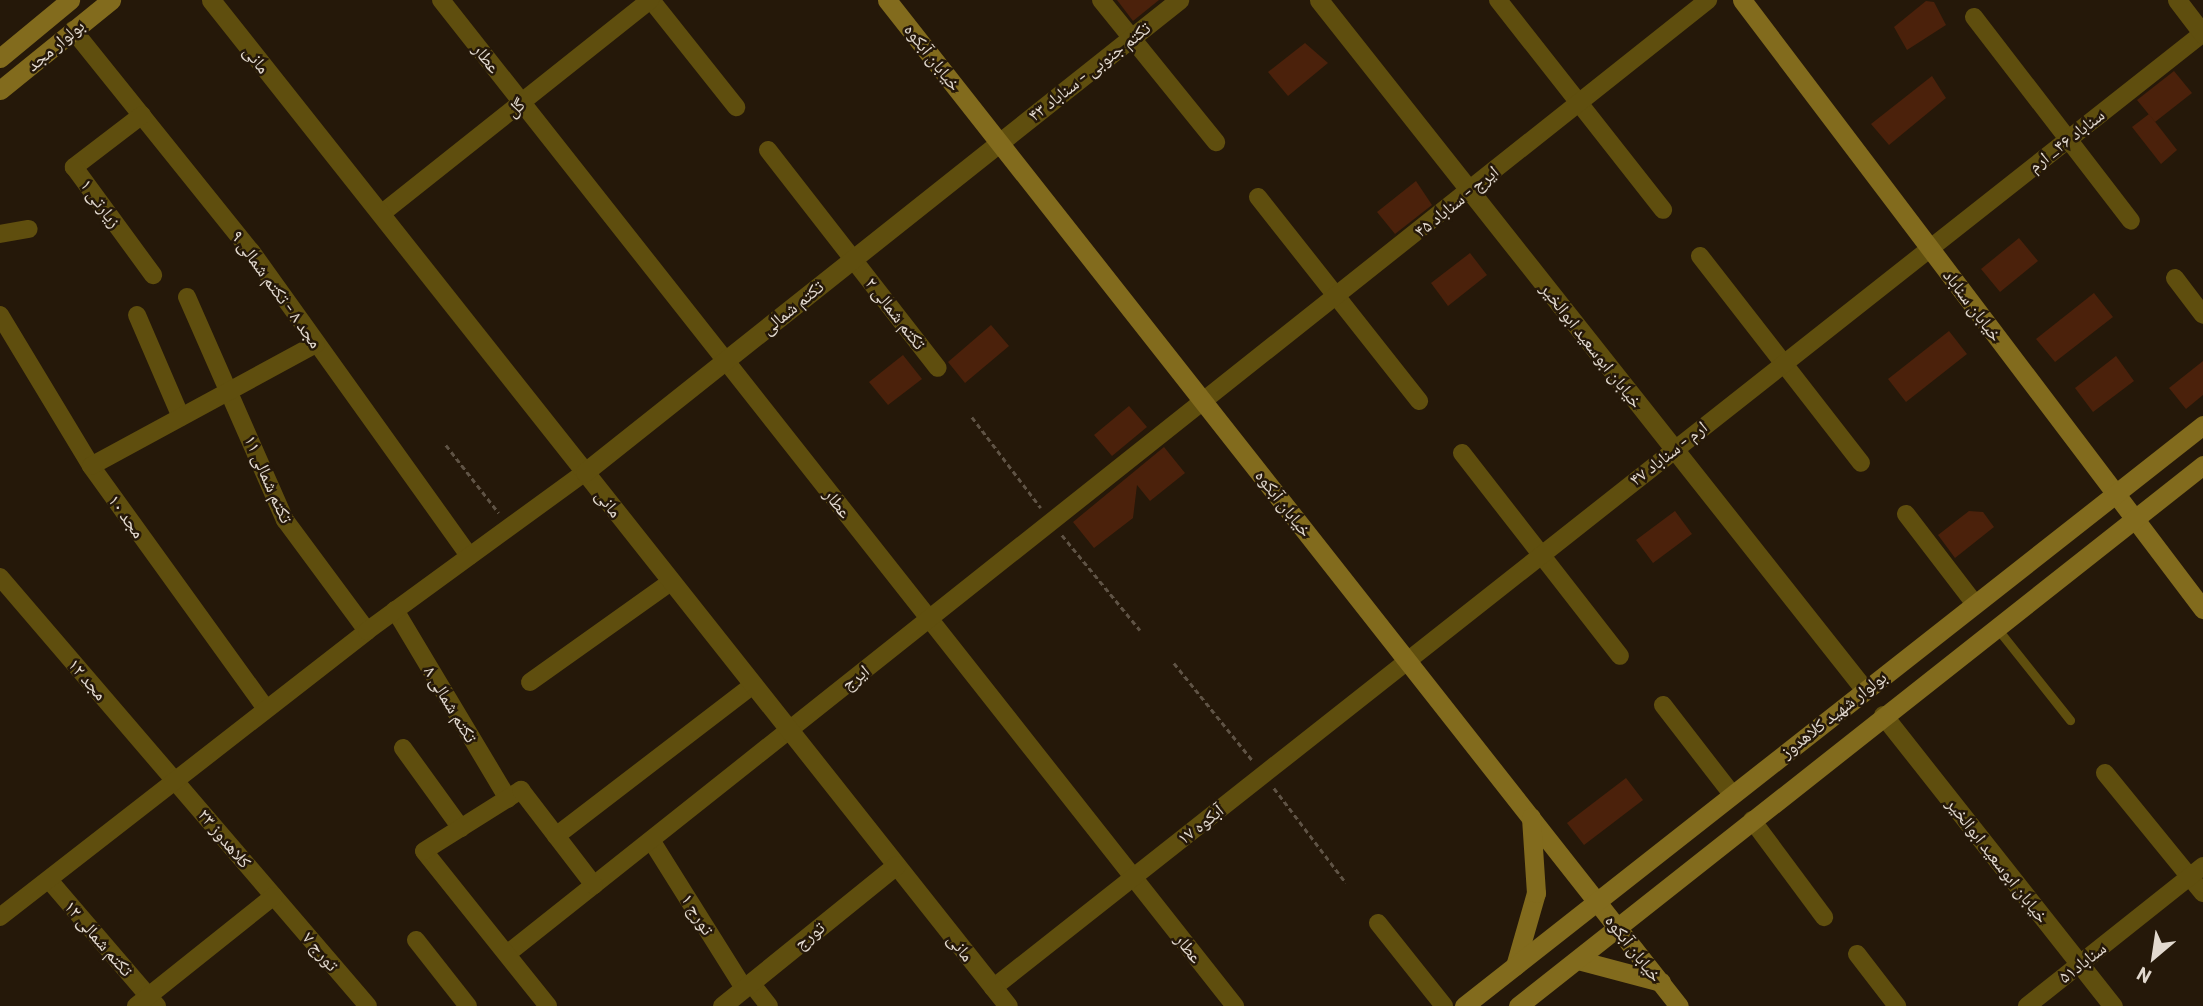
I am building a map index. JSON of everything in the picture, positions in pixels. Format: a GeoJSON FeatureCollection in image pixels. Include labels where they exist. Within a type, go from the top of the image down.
{"type":"FeatureCollection","features":[{"type":"Feature","properties":{"kind":"main road","name":"بولوار مجد"},"geometry":{"type":"LineString","coordinates":[[0,58],[70,0]]}},
{"type":"Feature","properties":{"kind":"main road","name":"بولوار مجد"},"geometry":{"type":"LineString","coordinates":[[0,90],[111,0]]}},
{"type":"Feature","properties":{"kind":"main road","name":"خیابان آبکوه"},"geometry":{"type":"LineString","coordinates":[[887,0],[1679,1006]]}},
{"type":"Feature","properties":{"kind":"main road","name":"خیابان سناباد"},"geometry":{"type":"LineString","coordinates":[[1742,0],[2203,609]]}},
{"type":"Feature","properties":{"kind":"main road","name":"بولوار شهید کلاهدوز"},"geometry":{"type":"LineString","coordinates":[[1464,1006],[1598,902],[1731,793],[2117,495],[2203,425]]}},
{"type":"Feature","properties":{"kind":"main road","name":"بولوار شهید کلاهدوز"},"geometry":{"type":"LineString","coordinates":[[1518,1006],[1619,929],[1995,626],[2203,465]]}},
{"type":"Feature","properties":{"kind":"main road"},"geometry":{"type":"LineString","coordinates":[[1515,966],[1536,893],[1531,817]]}},
{"type":"Feature","properties":{"kind":"main road"},"geometry":{"type":"LineString","coordinates":[[1578,960],[1661,982]]}},
{"type":"Feature","properties":{"kind":"street","name":"مانی"},"geometry":{"type":"LineString","coordinates":[[211,0],[1008,1006]]}},
{"type":"Feature","properties":{"kind":"street","name":"عطار"},"geometry":{"type":"LineString","coordinates":[[441,0],[1235,1006]]}},
{"type":"Feature","properties":{"kind":"street","name":"گل"},"geometry":{"type":"LineString","coordinates":[[381,214],[650,0]]}},
{"type":"Feature","properties":{"kind":"street"},"geometry":{"type":"LineString","coordinates":[[650,0],[736,107]]}},
{"type":"Feature","properties":{"kind":"street"},"geometry":{"type":"LineString","coordinates":[[1101,0],[1216,142]]}},
{"type":"Feature","properties":{"kind":"street","name":"تکتم جنوبی - سناباد ۴۳"},"geometry":{"type":"LineString","coordinates":[[999,141],[1179,0]]}},
{"type":"Feature","properties":{"kind":"street","name":"خیابان ابوسعید ابوالخیر"},"geometry":{"type":"LineString","coordinates":[[1319,0],[1865,690]]}},
{"type":"Feature","properties":{"kind":"street"},"geometry":{"type":"LineString","coordinates":[[1498,0],[1663,210]]}},
{"type":"Feature","properties":{"kind":"street","name":"ایرج - سناباد ۴۵"},"geometry":{"type":"LineString","coordinates":[[1204,402],[1708,0]]}},
{"type":"Feature","properties":{"kind":"street"},"geometry":{"type":"LineString","coordinates":[[2177,0],[2203,34]]}},
{"type":"Feature","properties":{"kind":"street"},"geometry":{"type":"LineString","coordinates":[[1974,17],[2131,221]]}},
{"type":"Feature","properties":{"kind":"street","name":"مجد ۸ - تکتم شمالی ۹"},"geometry":{"type":"LineString","coordinates":[[73,30],[142,115],[316,344],[469,556]]}},
{"type":"Feature","properties":{"kind":"street","name":"سناباد ۴۶_ ارم"},"geometry":{"type":"LineString","coordinates":[[1930,248],[2203,34]]}},
{"type":"Feature","properties":{"kind":"street","name":"زیارتی ۱"},"geometry":{"type":"LineString","coordinates":[[142,115],[74,167],[153,275]]}},
{"type":"Feature","properties":{"kind":"street","name":"تکتم شمالی"},"geometry":{"type":"LineString","coordinates":[[585,472],[999,141]]}},
{"type":"Feature","properties":{"kind":"street","name":"تکتم شمالی ۲"},"geometry":{"type":"LineString","coordinates":[[768,150],[938,368]]}},
{"type":"Feature","properties":{"kind":"street"},"geometry":{"type":"LineString","coordinates":[[1258,197],[1335,298],[1419,401]]}},
{"type":"Feature","properties":{"kind":"street"},"geometry":{"type":"LineString","coordinates":[[0,234],[29,229]]}},
{"type":"Feature","properties":{"kind":"street","name":"ارم - سناباد ۴۷"},"geometry":{"type":"LineString","coordinates":[[1407,660],[1930,248]]}},
{"type":"Feature","properties":{"kind":"street"},"geometry":{"type":"LineString","coordinates":[[1699,256],[1785,360],[1861,463]]}},
{"type":"Feature","properties":{"kind":"street"},"geometry":{"type":"LineString","coordinates":[[2175,278],[2203,315]]}},
{"type":"Feature","properties":{"kind":"street","name":"تکتم شمالی ۱۱"},"geometry":{"type":"LineString","coordinates":[[187,297],[285,520],[367,631]]}},
{"type":"Feature","properties":{"kind":"street","name":"مجد ۱۰"},"geometry":{"type":"LineString","coordinates":[[0,315],[91,466],[265,709]]}},
{"type":"Feature","properties":{"kind":"street"},"geometry":{"type":"LineString","coordinates":[[137,315],[181,417]]}},
{"type":"Feature","properties":{"kind":"street"},"geometry":{"type":"LineString","coordinates":[[91,466],[316,344]]}},
{"type":"Feature","properties":{"kind":"street","name":"ایرج"},"geometry":{"type":"LineString","coordinates":[[507,954],[1204,402]]}},
{"type":"Feature","properties":{"kind":"street"},"geometry":{"type":"LineString","coordinates":[[1462,453],[1544,552],[1620,656]]}},
{"type":"Feature","properties":{"kind":"street"},"geometry":{"type":"LineString","coordinates":[[0,917],[367,631],[585,472]]}},
{"type":"Feature","properties":{"kind":"street"},"geometry":{"type":"LineString","coordinates":[[1906,514],[1975,604]]}},
{"type":"Feature","properties":{"kind":"street","name":"مجد ۱۲"},"geometry":{"type":"LineString","coordinates":[[0,577],[176,780]]}},
{"type":"Feature","properties":{"kind":"street"},"geometry":{"type":"LineString","coordinates":[[530,682],[672,582]]}},
{"type":"Feature","properties":{"kind":"street","name":"تکتم شمالی ۸"},"geometry":{"type":"LineString","coordinates":[[395,610],[508,799]]}},
{"type":"Feature","properties":{"kind":"street","name":"آبکوه ۱۷"},"geometry":{"type":"LineString","coordinates":[[993,988],[1407,660]]}},
{"type":"Feature","properties":{"kind":"street"},"geometry":{"type":"LineString","coordinates":[[556,836],[753,685]]}},
{"type":"Feature","properties":{"kind":"street"},"geometry":{"type":"LineString","coordinates":[[1663,705],[1731,793]]}},
{"type":"Feature","properties":{"kind":"street","name":"خیابان ابوسعید ابوالخیر"},"geometry":{"type":"LineString","coordinates":[[1883,715],[2113,1006]]}},
{"type":"Feature","properties":{"kind":"street"},"geometry":{"type":"LineString","coordinates":[[403,748],[461,828]]}},
{"type":"Feature","properties":{"kind":"street"},"geometry":{"type":"LineString","coordinates":[[2105,772],[2197,871],[2203,894]]}},
{"type":"Feature","properties":{"kind":"street","name":"کلاهدوز ۲۳"},"geometry":{"type":"LineString","coordinates":[[176,780],[274,897]]}},
{"type":"Feature","properties":{"kind":"street"},"geometry":{"type":"LineString","coordinates":[[548,1006],[424,851],[522,790],[594,885]]}},
{"type":"Feature","properties":{"kind":"street"},"geometry":{"type":"LineString","coordinates":[[1752,820],[1824,917]]}},
{"type":"Feature","properties":{"kind":"street","name":"تورج ۱"},"geometry":{"type":"LineString","coordinates":[[651,840],[747,985],[769,1006]]}},
{"type":"Feature","properties":{"kind":"street","name":"تورج"},"geometry":{"type":"LineString","coordinates":[[722,1006],[896,865]]}},
{"type":"Feature","properties":{"kind":"street","name":"سناباد۵۱"},"geometry":{"type":"LineString","coordinates":[[2027,1006],[2197,871]]}},
{"type":"Feature","properties":{"kind":"street","name":"تکتم شمالی ۱۲"},"geometry":{"type":"LineString","coordinates":[[49,880],[147,1003]]}},
{"type":"Feature","properties":{"kind":"street"},"geometry":{"type":"LineString","coordinates":[[147,1003],[274,897]]}},
{"type":"Feature","properties":{"kind":"street","name":"تورج ۷"},"geometry":{"type":"LineString","coordinates":[[274,897],[368,1006]]}},
{"type":"Feature","properties":{"kind":"street"},"geometry":{"type":"LineString","coordinates":[[1378,923],[1444,1006]]}},
{"type":"Feature","properties":{"kind":"street"},"geometry":{"type":"LineString","coordinates":[[416,940],[468,1006]]}},
{"type":"Feature","properties":{"kind":"street"},"geometry":{"type":"LineString","coordinates":[[1857,954],[1897,1006]]}},
{"type":"Feature","properties":{"kind":"lane"},"geometry":{"type":"LineString","coordinates":[[1995,626],[2070,720]]}},
{"type":"Feature","properties":{"kind":"path"},"geometry":{"type":"LineString","coordinates":[[972,417],[1052,522],[1140,630]]}},
{"type":"Feature","properties":{"kind":"path"},"geometry":{"type":"LineString","coordinates":[[446,445],[510,527]]}},
{"type":"Feature","properties":{"kind":"path"},"geometry":{"type":"LineString","coordinates":[[1174,663],[1264,774],[1346,883]]}},
{"type":"Feature","properties":{"kind":"building"},"geometry":{"type":"Polygon","coordinates":[[[1117,0],[1159,0],[1133,21],[1117,0]]]}},
{"type":"Feature","properties":{"kind":"building"},"geometry":{"type":"Polygon","coordinates":[[[1926,1],[1934,2],[1946,25],[1907,50],[1894,27],[1926,1]]]}},
{"type":"Feature","properties":{"kind":"building"},"geometry":{"type":"Polygon","coordinates":[[[1305,43],[1328,63],[1288,96],[1268,72],[1305,43]]]}},
{"type":"Feature","properties":{"kind":"building"},"geometry":{"type":"Polygon","coordinates":[[[2174,71],[2192,93],[2155,122],[2137,100],[2174,71]]]}},
{"type":"Feature","properties":{"kind":"building"},"geometry":{"type":"Polygon","coordinates":[[[1932,76],[1946,98],[1889,145],[1871,124],[1932,76]]]}},
{"type":"Feature","properties":{"kind":"building"},"geometry":{"type":"Polygon","coordinates":[[[2149,114],[2177,150],[2161,164],[2132,127],[2149,114]]]}},
{"type":"Feature","properties":{"kind":"building"},"geometry":{"type":"Polygon","coordinates":[[[1416,181],[1432,205],[1395,234],[1377,212],[1416,181]]]}},
{"type":"Feature","properties":{"kind":"building"},"geometry":{"type":"Polygon","coordinates":[[[2019,238],[2038,261],[2000,292],[1981,269],[2019,238]]]}},
{"type":"Feature","properties":{"kind":"building"},"geometry":{"type":"Polygon","coordinates":[[[1470,253],[1487,275],[1448,306],[1431,283],[1470,253]]]}},
{"type":"Feature","properties":{"kind":"building"},"geometry":{"type":"Polygon","coordinates":[[[2094,293],[2113,317],[2055,362],[2036,339],[2094,293]]]}},
{"type":"Feature","properties":{"kind":"building"},"geometry":{"type":"Polygon","coordinates":[[[991,325],[1009,346],[965,383],[948,362],[991,325]]]}},
{"type":"Feature","properties":{"kind":"building"},"geometry":{"type":"Polygon","coordinates":[[[1949,331],[1967,354],[1906,402],[1888,379],[1949,331]]]}},
{"type":"Feature","properties":{"kind":"building"},"geometry":{"type":"Polygon","coordinates":[[[903,355],[922,379],[888,405],[869,382],[903,355]]]}},
{"type":"Feature","properties":{"kind":"building"},"geometry":{"type":"Polygon","coordinates":[[[2116,356],[2134,381],[2093,412],[2075,388],[2116,356]]]}},
{"type":"Feature","properties":{"kind":"building"},"geometry":{"type":"Polygon","coordinates":[[[2203,361],[2203,395],[2186,409],[2169,388],[2203,361]]]}},
{"type":"Feature","properties":{"kind":"building"},"geometry":{"type":"Polygon","coordinates":[[[1129,406],[1147,427],[1112,456],[1094,435],[1129,406]]]}},
{"type":"Feature","properties":{"kind":"building"},"geometry":{"type":"Polygon","coordinates":[[[1164,447],[1185,473],[1150,501],[1137,485],[1133,518],[1094,548],[1073,522],[1164,447]]]}},
{"type":"Feature","properties":{"kind":"building"},"geometry":{"type":"Polygon","coordinates":[[[1675,511],[1692,534],[1653,563],[1636,540],[1675,511]]]}},
{"type":"Feature","properties":{"kind":"building"},"geometry":{"type":"Polygon","coordinates":[[[1969,511],[1983,512],[1994,527],[1955,558],[1938,535],[1969,511]]]}},
{"type":"Feature","properties":{"kind":"building"},"geometry":{"type":"Polygon","coordinates":[[[1626,778],[1643,800],[1584,845],[1567,823],[1626,778]]]}}]}
